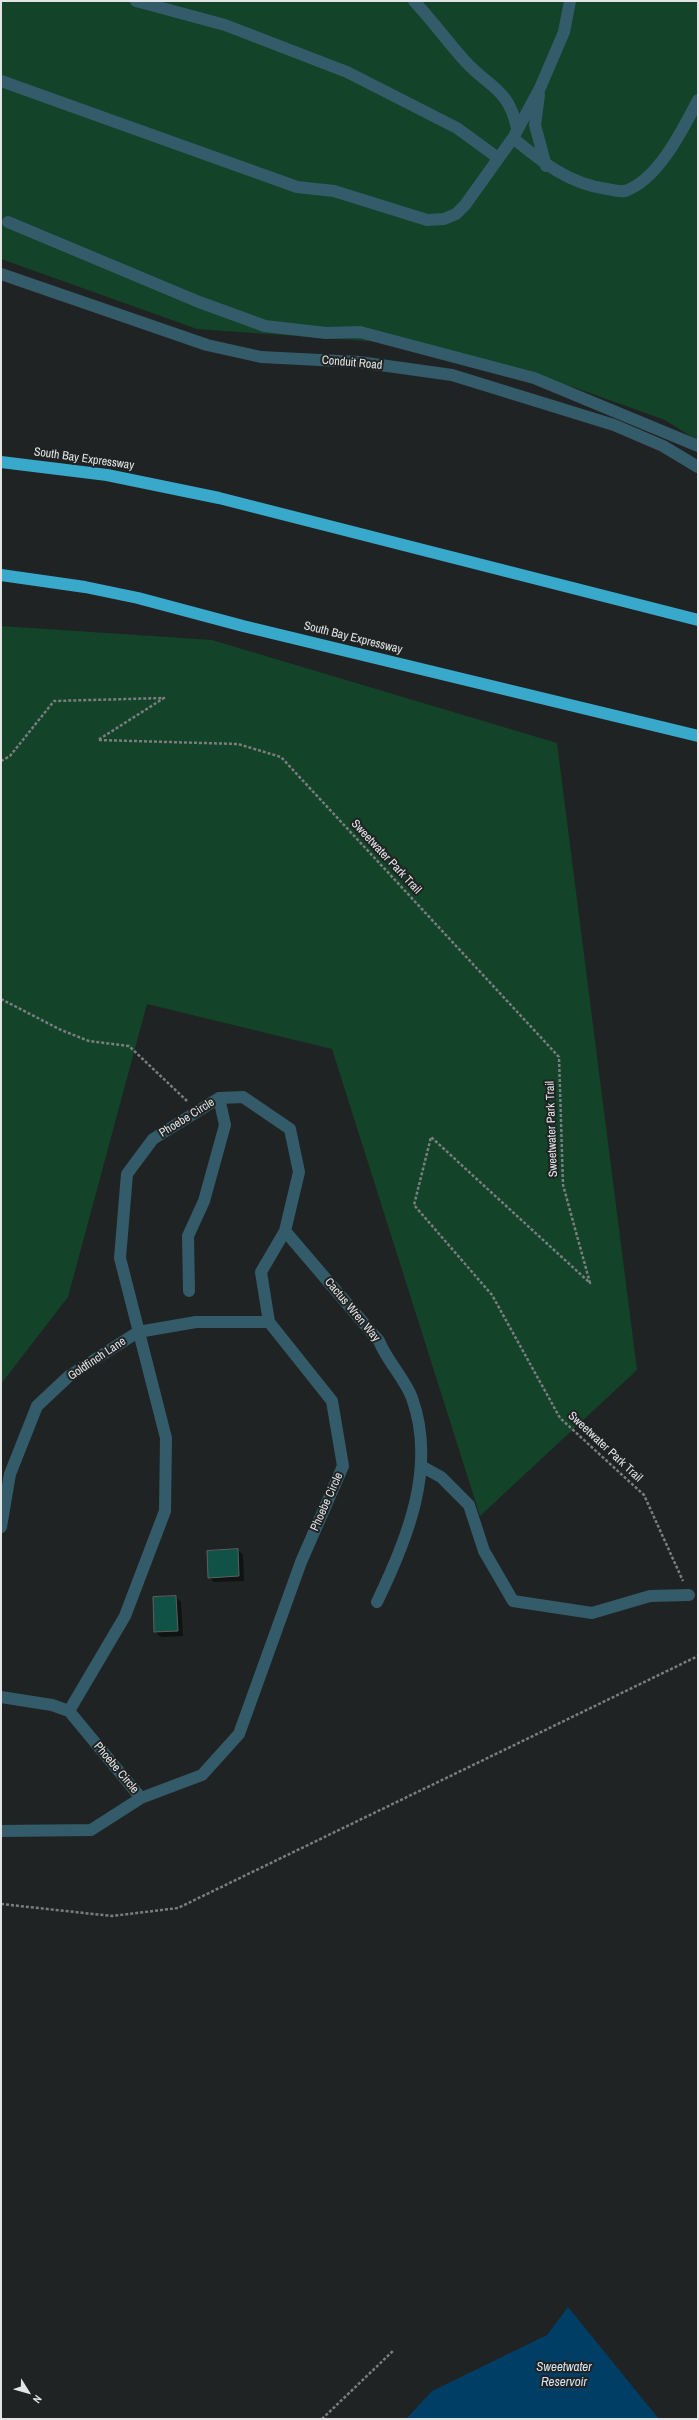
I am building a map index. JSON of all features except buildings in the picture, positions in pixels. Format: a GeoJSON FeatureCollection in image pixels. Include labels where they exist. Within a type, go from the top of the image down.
{"type":"FeatureCollection","features":[{"type":"Feature","properties":{"kind":"highway","name":"South Bay Expressway"},"geometry":{"type":"LineString","coordinates":[[1,462],[108,475],[219,498],[698,620]]}},
{"type":"Feature","properties":{"kind":"highway","name":"South Bay Expressway"},"geometry":{"type":"LineString","coordinates":[[1,575],[85,587],[138,598],[243,626],[698,736]]}},
{"type":"Feature","properties":{"kind":"street"},"geometry":{"type":"LineString","coordinates":[[136,1],[225,25],[347,72],[456,128],[498,158]]}},
{"type":"Feature","properties":{"kind":"street"},"geometry":{"type":"LineString","coordinates":[[414,1],[443,32],[464,59],[497,87],[513,109],[515,133],[546,166],[587,186],[624,191],[644,181],[658,167],[697,103]]}},
{"type":"Feature","properties":{"kind":"street"},"geometry":{"type":"LineString","coordinates":[[1,81],[297,186],[334,192],[427,220],[444,219],[456,214],[465,205],[515,133],[540,88],[564,32],[570,1]]}},
{"type":"Feature","properties":{"kind":"street"},"geometry":{"type":"LineString","coordinates":[[540,88],[535,125],[546,166]]}},
{"type":"Feature","properties":{"kind":"street"},"geometry":{"type":"LineString","coordinates":[[8,222],[199,302],[265,326],[326,334],[360,332],[534,378],[698,446]]}},
{"type":"Feature","properties":{"kind":"street","name":"Conduit Road"},"geometry":{"type":"LineString","coordinates":[[1,274],[207,345],[260,357],[359,362],[452,375],[614,425],[663,446],[698,467]]}},
{"type":"Feature","properties":{"kind":"street","name":"Phoebe Circle"},"geometry":{"type":"LineString","coordinates":[[243,1097],[290,1129],[299,1172],[284,1231],[261,1272],[269,1322],[332,1401],[343,1466],[301,1562],[239,1734],[202,1775],[141,1798],[69,1711],[125,1616],[165,1511],[166,1438],[120,1258],[127,1174],[154,1139],[197,1110],[219,1098],[243,1097]]}},
{"type":"Feature","properties":{"kind":"street"},"geometry":{"type":"LineString","coordinates":[[189,1291],[188,1236],[204,1201],[225,1125],[219,1098]]}},
{"type":"Feature","properties":{"kind":"street","name":"Cactus Wren Way"},"geometry":{"type":"LineString","coordinates":[[284,1231],[379,1341],[386,1356],[412,1396],[416,1413],[421,1466],[408,1531],[394,1568],[377,1602]]}},
{"type":"Feature","properties":{"kind":"street","name":"Goldfinch Lane"},"geometry":{"type":"LineString","coordinates":[[1,1528],[10,1474],[37,1406],[69,1376],[138,1332],[196,1322],[269,1322]]}},
{"type":"Feature","properties":{"kind":"street"},"geometry":{"type":"LineString","coordinates":[[421,1466],[441,1477],[470,1505],[484,1551],[513,1601],[592,1613],[650,1596],[689,1595]]}},
{"type":"Feature","properties":{"kind":"street"},"geometry":{"type":"LineString","coordinates":[[1,1696],[52,1705],[69,1711]]}},
{"type":"Feature","properties":{"kind":"street"},"geometry":{"type":"LineString","coordinates":[[1,1831],[91,1830],[141,1798]]}},
{"type":"Feature","properties":{"kind":"path","name":"Sweetwater Park Trail"},"geometry":{"type":"LineString","coordinates":[[1,761],[10,756],[54,701],[164,698],[98,740],[238,744],[281,757],[559,1057],[563,1185],[590,1283],[431,1137],[414,1205],[492,1295],[560,1418],[644,1495],[689,1595]]}},
{"type":"Feature","properties":{"kind":"path"},"geometry":{"type":"LineString","coordinates":[[1,999],[61,1030],[88,1041],[129,1046],[197,1110]]}},
{"type":"Feature","properties":{"kind":"path"},"geometry":{"type":"LineString","coordinates":[[1,1904],[112,1916],[178,1908],[698,1656]]}},
{"type":"Feature","properties":{"kind":"path"},"geometry":{"type":"LineString","coordinates":[[322,2419],[394,2350]]}},
{"type":"Feature","properties":{"kind":"green space"},"geometry":{"type":"Polygon","coordinates":[[[1,1],[698,1],[698,441],[665,420],[573,387],[395,343],[197,329],[1,259],[1,1]]]}},
{"type":"Feature","properties":{"kind":"green space"},"geometry":{"type":"Polygon","coordinates":[[[1,626],[212,640],[557,743],[637,1370],[480,1516],[332,1049],[147,1004],[68,1297],[1,1384],[1,626]]]}},
{"type":"Feature","properties":{"kind":"water","name":"Sweetwater Reservoir"},"geometry":{"type":"Polygon","coordinates":[[[568,2307],[659,2419],[406,2419],[432,2391],[547,2335],[568,2307]]]}}]}
